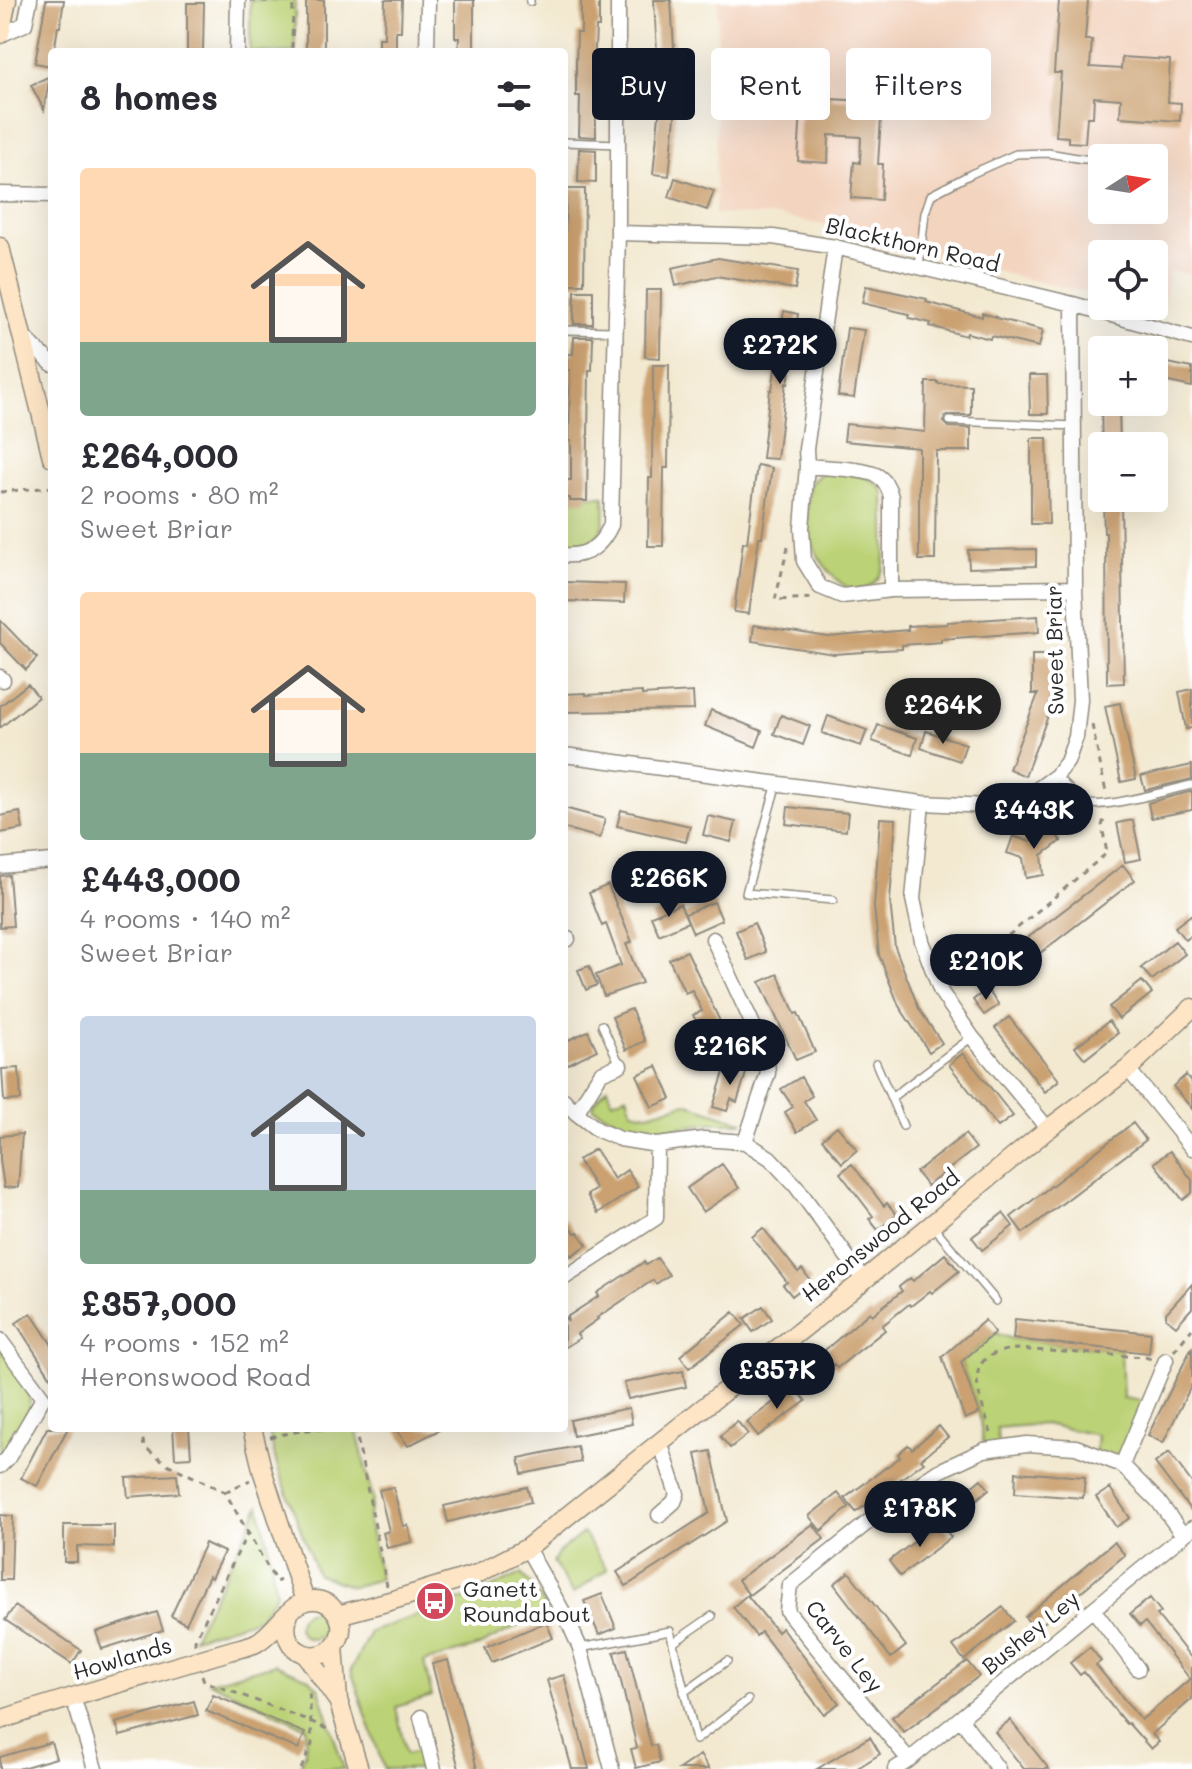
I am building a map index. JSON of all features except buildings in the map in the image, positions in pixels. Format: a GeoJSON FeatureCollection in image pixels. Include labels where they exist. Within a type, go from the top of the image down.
{"type":"FeatureCollection","features":[{"type":"Feature","properties":{"kind":"street"},"geometry":{"type":"LineString","coordinates":[[0,34],[7,0]]}},
{"type":"Feature","properties":{"kind":"street"},"geometry":{"type":"LineString","coordinates":[[0,34],[25,24],[30,0]]}},
{"type":"Feature","properties":{"kind":"street"},"geometry":{"type":"LineString","coordinates":[[237,48],[238,0]]}},
{"type":"Feature","properties":{"kind":"street"},"geometry":{"type":"LineString","coordinates":[[427,48],[428,0]]}},
{"type":"Feature","properties":{"kind":"street"},"geometry":{"type":"LineString","coordinates":[[568,555],[588,552],[605,538],[611,525],[618,233],[618,0]]}},
{"type":"Feature","properties":{"kind":"street"},"geometry":{"type":"LineString","coordinates":[[0,194],[48,195]]}},
{"type":"Feature","properties":{"kind":"street","name":"Blackthorn Road"},"geometry":{"type":"LineString","coordinates":[[618,233],[773,237],[835,247],[1073,304],[1192,338]]}},
{"type":"Feature","properties":{"kind":"street"},"geometry":{"type":"LineString","coordinates":[[0,247],[6,296],[24,337],[48,440]]}},
{"type":"Feature","properties":{"kind":"street"},"geometry":{"type":"LineString","coordinates":[[835,247],[806,449],[802,528],[804,561],[820,587],[842,596],[891,590],[1075,588]]}},
{"type":"Feature","properties":{"kind":"street","name":"Sweet Briar"},"geometry":{"type":"LineString","coordinates":[[1056,776],[1067,762],[1076,737],[1080,700],[1075,588],[1073,304]]}},
{"type":"Feature","properties":{"kind":"street"},"geometry":{"type":"LineString","coordinates":[[24,337],[48,360]]}},
{"type":"Feature","properties":{"kind":"street"},"geometry":{"type":"LineString","coordinates":[[807,466],[869,473],[880,477],[889,487],[891,590]]}},
{"type":"Feature","properties":{"kind":"street"},"geometry":{"type":"LineString","coordinates":[[568,756],[922,803],[988,806],[1031,794],[1056,776]]}},
{"type":"Feature","properties":{"kind":"street"},"geometry":{"type":"LineString","coordinates":[[922,803],[913,899],[922,941],[941,992],[972,1037],[1048,1129]]}},
{"type":"Feature","properties":{"kind":"street"},"geometry":{"type":"LineString","coordinates":[[0,866],[48,861]]}},
{"type":"Feature","properties":{"kind":"street"},"geometry":{"type":"LineString","coordinates":[[713,939],[767,1060],[768,1073],[745,1142]]}},
{"type":"Feature","properties":{"kind":"street","name":"Heronswood Road"},"geometry":{"type":"LineString","coordinates":[[338,1615],[477,1574],[527,1548],[1048,1129],[1128,1069],[1192,1008]]}},
{"type":"Feature","properties":{"kind":"street"},"geometry":{"type":"LineString","coordinates":[[576,1113],[601,1073],[620,1065]]}},
{"type":"Feature","properties":{"kind":"street"},"geometry":{"type":"LineString","coordinates":[[1128,1069],[1192,1148]]}},
{"type":"Feature","properties":{"kind":"street"},"geometry":{"type":"LineString","coordinates":[[568,1104],[598,1130],[620,1139],[657,1145],[704,1139],[745,1142],[770,1158],[796,1186],[864,1280]]}},
{"type":"Feature","properties":{"kind":"street"},"geometry":{"type":"LineString","coordinates":[[568,1275],[656,1218],[657,1145]]}},
{"type":"Feature","properties":{"kind":"street"},"geometry":{"type":"LineString","coordinates":[[0,1340],[47,1398],[0,1466]]}},
{"type":"Feature","properties":{"kind":"street"},"geometry":{"type":"LineString","coordinates":[[1122,1465],[1165,1362]]}},
{"type":"Feature","properties":{"kind":"street"},"geometry":{"type":"LineString","coordinates":[[253,1434],[305,1601]]}},
{"type":"Feature","properties":{"kind":"street"},"geometry":{"type":"LineString","coordinates":[[659,1515],[674,1502],[677,1494],[660,1442]]}},
{"type":"Feature","properties":{"kind":"street","name":"Carve Ley"},"geometry":{"type":"LineString","coordinates":[[909,1760],[787,1611],[790,1585],[898,1498],[937,1472],[995,1448],[1027,1444],[1076,1447],[1122,1465],[1188,1532]]}},
{"type":"Feature","properties":{"kind":"street","name":"Bushey Ley"},"geometry":{"type":"LineString","coordinates":[[895,1769],[1188,1532]]}},
{"type":"Feature","properties":{"kind":"street"},"geometry":{"type":"LineString","coordinates":[[527,1548],[562,1608],[580,1648],[612,1769]]}},
{"type":"Feature","properties":{"kind":"street"},"geometry":{"type":"LineString","coordinates":[[306,1658],[327,1652],[341,1632],[338,1615],[331,1606],[321,1601],[305,1601],[297,1605],[285,1623],[285,1633],[289,1642],[306,1658],[338,1700]]}},
{"type":"Feature","properties":{"kind":"street"},"geometry":{"type":"LineString","coordinates":[[1093,1609],[1138,1669]]}},
{"type":"Feature","properties":{"kind":"street","name":"Howlands"},"geometry":{"type":"LineString","coordinates":[[0,1720],[257,1642],[289,1614]]}},
{"type":"Feature","properties":{"kind":"street","name":"Howlands"},"geometry":{"type":"LineString","coordinates":[[257,1642],[306,1658]]}},
{"type":"Feature","properties":{"kind":"street"},"geometry":{"type":"LineString","coordinates":[[334,1646],[338,1700],[359,1769]]}},
{"type":"Feature","properties":{"kind":"street"},"geometry":{"type":"LineString","coordinates":[[73,1697],[95,1769]]}},
{"type":"Feature","properties":{"kind":"street"},"geometry":{"type":"LineString","coordinates":[[421,1717],[434,1769]]}},
{"type":"Feature","properties":{"kind":"street"},"geometry":{"type":"LineString","coordinates":[[960,1718],[998,1769]]}},
{"type":"Feature","properties":{"kind":"lane"},"geometry":{"type":"LineString","coordinates":[[568,142],[618,144]]}},
{"type":"Feature","properties":{"kind":"lane"},"geometry":{"type":"LineString","coordinates":[[919,267],[925,213],[931,195],[1016,154],[1048,153],[1088,159]]}},
{"type":"Feature","properties":{"kind":"lane"},"geometry":{"type":"LineString","coordinates":[[568,330],[615,331]]}},
{"type":"Feature","properties":{"kind":"lane"},"geometry":{"type":"LineString","coordinates":[[950,421],[1075,426]]}},
{"type":"Feature","properties":{"kind":"lane"},"geometry":{"type":"LineString","coordinates":[[1056,776],[1089,804],[1109,803],[1191,785]]}},
{"type":"Feature","properties":{"kind":"lane"},"geometry":{"type":"LineString","coordinates":[[777,783],[746,893],[833,900]]}},
{"type":"Feature","properties":{"kind":"lane"},"geometry":{"type":"LineString","coordinates":[[602,1025],[620,1065]]}},
{"type":"Feature","properties":{"kind":"lane"},"geometry":{"type":"LineString","coordinates":[[891,1098],[972,1037]]}},
{"type":"Feature","properties":{"kind":"lane"},"geometry":{"type":"LineString","coordinates":[[876,1063],[903,1126]]}},
{"type":"Feature","properties":{"kind":"lane"},"geometry":{"type":"LineString","coordinates":[[932,1225],[996,1301]]}},
{"type":"Feature","properties":{"kind":"lane"},"geometry":{"type":"LineString","coordinates":[[673,1643],[712,1616]]}},
{"type":"Feature","properties":{"kind":"lane"},"geometry":{"type":"LineString","coordinates":[[580,1648],[670,1631],[696,1740],[748,1700]]}},
{"type":"Feature","properties":{"kind":"lane"},"geometry":{"type":"LineString","coordinates":[[684,1692],[727,1661]]}},
{"type":"Feature","properties":{"kind":"path"},"geometry":{"type":"LineString","coordinates":[[238,0],[293,1],[292,48]]}},
{"type":"Feature","properties":{"kind":"path"},"geometry":{"type":"LineString","coordinates":[[0,492],[48,487]]}},
{"type":"Feature","properties":{"kind":"path"},"geometry":{"type":"LineString","coordinates":[[941,992],[1107,853],[1102,826],[1109,803],[1090,714],[1080,700]]}},
{"type":"Feature","properties":{"kind":"path"},"geometry":{"type":"LineString","coordinates":[[995,1448],[977,1384],[978,1368],[986,1358],[1000,1351],[1016,1349],[1145,1357],[1165,1362],[1192,1329]]}},
{"type":"Feature","properties":{"kind":"path"},"geometry":{"type":"LineString","coordinates":[[142,1432],[144,1447],[169,1465],[225,1492],[276,1582],[296,1573]]}},
{"type":"Feature","properties":{"kind":"path"},"geometry":{"type":"LineString","coordinates":[[253,1434],[278,1432]]}},
{"type":"Feature","properties":{"kind":"path"},"geometry":{"type":"LineString","coordinates":[[356,1432],[390,1601]]}},
{"type":"Feature","properties":{"kind":"path"},"geometry":{"type":"LineString","coordinates":[[225,1492],[263,1473]]}},
{"type":"Feature","properties":{"kind":"path"},"geometry":{"type":"LineString","coordinates":[[248,1532],[195,1640],[197,1661],[204,1681],[310,1721],[350,1740]]}},
{"type":"Feature","properties":{"kind":"path"},"geometry":{"type":"LineString","coordinates":[[301,1769],[312,1744],[306,1658]]}},
{"type":"Feature","properties":{"kind":"shaded area"},"geometry":{"type":"Polygon","coordinates":[[[718,0],[1192,0],[1192,250],[1189,274],[1169,271],[1168,278],[1168,240],[1088,240],[1088,293],[828,226],[777,216],[715,214],[716,120],[830,120],[830,48],[717,48],[718,0]]]}},
{"type":"Feature","properties":{"kind":"green space"},"geometry":{"type":"Polygon","coordinates":[[[250,0],[295,0],[295,48],[250,48],[250,0]]]}},
{"type":"Feature","properties":{"kind":"green space"},"geometry":{"type":"Polygon","coordinates":[[[830,472],[868,478],[884,493],[886,543],[883,569],[875,582],[859,590],[849,588],[831,574],[809,535],[809,485],[820,474],[830,472]]]}},
{"type":"Feature","properties":{"kind":"green space"},"geometry":{"type":"Polygon","coordinates":[[[568,496],[604,496],[604,524],[586,545],[568,543],[568,496]]]}},
{"type":"Feature","properties":{"kind":"green space"},"geometry":{"type":"Polygon","coordinates":[[[607,1087],[612,1101],[627,1095],[632,1111],[648,1114],[686,1103],[743,1122],[635,1129],[593,1108],[607,1087]]]}},
{"type":"Feature","properties":{"kind":"green space"},"geometry":{"type":"Polygon","coordinates":[[[995,1333],[1013,1339],[1121,1350],[1123,1398],[1148,1402],[1122,1465],[1095,1454],[1097,1435],[1044,1424],[997,1428],[998,1448],[984,1450],[979,1413],[961,1362],[995,1333]]]}},
{"type":"Feature","properties":{"kind":"green space"},"geometry":{"type":"Polygon","coordinates":[[[0,1347],[22,1379],[30,1398],[22,1425],[0,1457],[0,1347]]]}},
{"type":"Feature","properties":{"kind":"green space"},"geometry":{"type":"Polygon","coordinates":[[[269,1432],[357,1432],[373,1499],[368,1519],[380,1579],[352,1587],[317,1574],[277,1465],[269,1432]]]}},
{"type":"Feature","properties":{"kind":"green space"},"geometry":{"type":"Polygon","coordinates":[[[259,1506],[276,1593],[259,1618],[193,1638],[259,1506]]]}},
{"type":"Feature","properties":{"kind":"green space"},"geometry":{"type":"Polygon","coordinates":[[[583,1533],[607,1569],[573,1594],[553,1562],[559,1552],[583,1533]]]}},
{"type":"Feature","properties":{"kind":"green space"},"geometry":{"type":"Polygon","coordinates":[[[521,1574],[534,1587],[547,1611],[479,1646],[424,1662],[432,1696],[396,1707],[406,1754],[421,1750],[426,1769],[384,1769],[351,1670],[370,1632],[478,1594],[521,1574]]]}},
{"type":"Feature","properties":{"kind":"green space"},"geometry":{"type":"Polygon","coordinates":[[[312,1611],[322,1615],[326,1625],[322,1635],[312,1639],[302,1635],[298,1625],[302,1615],[312,1611]]]}},
{"type":"Feature","properties":{"kind":"green space"},"geometry":{"type":"Polygon","coordinates":[[[275,1664],[309,1678],[319,1689],[344,1769],[299,1769],[305,1754],[306,1727],[209,1682],[275,1664]]]}},
{"type":"Feature","properties":{"kind":"place","name":"Ganett Roundabout"},"geometry":{"type":"Point","coordinates":[435,1601]}}]}
